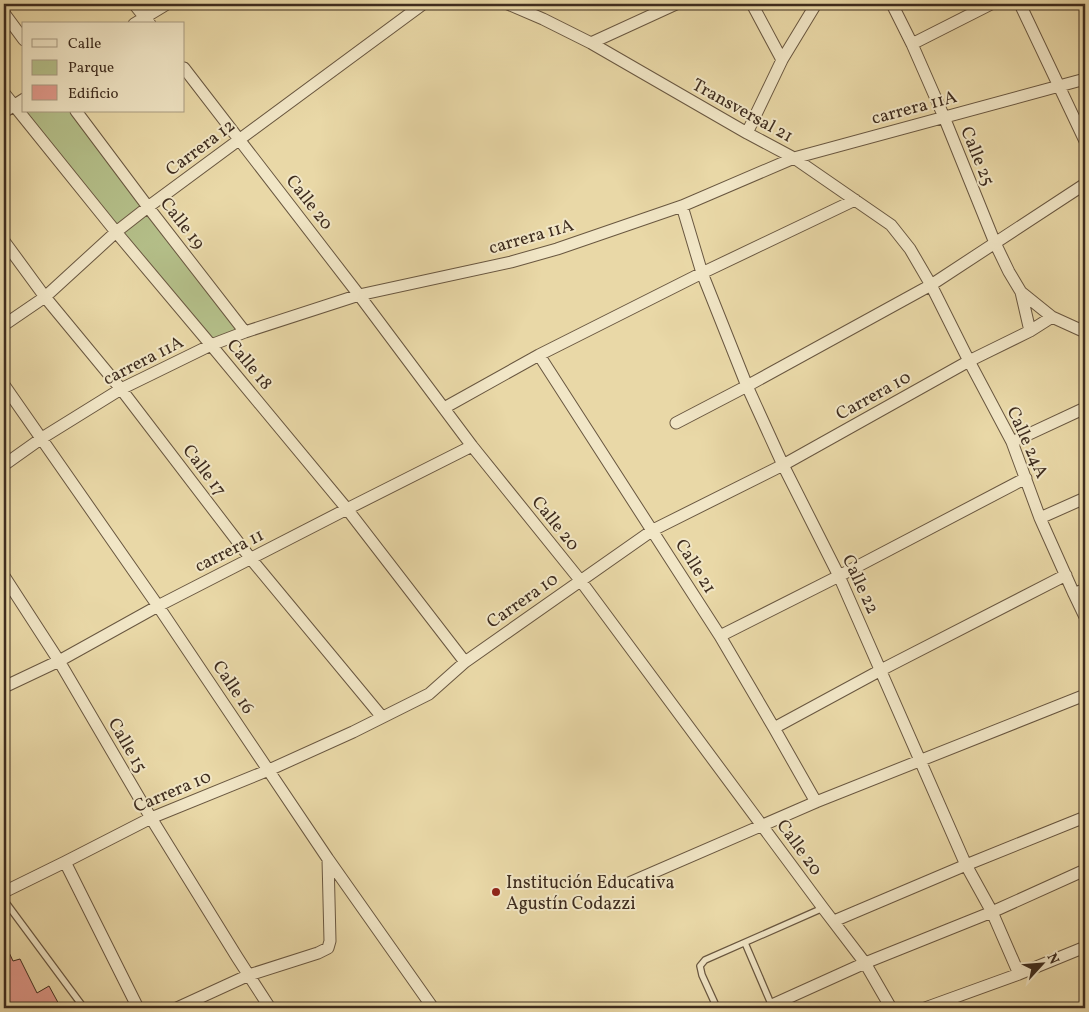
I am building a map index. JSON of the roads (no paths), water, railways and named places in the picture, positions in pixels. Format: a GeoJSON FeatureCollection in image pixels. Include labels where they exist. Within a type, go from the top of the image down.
{"type":"FeatureCollection","features":[{"type":"Feature","properties":{"kind":"street"},"geometry":{"type":"LineString","coordinates":[[134,4],[147,20],[167,4]]}},
{"type":"Feature","properties":{"kind":"street","name":"Carrera 12"},"geometry":{"type":"LineString","coordinates":[[4,325],[45,297],[116,232],[148,207],[423,4]]}},
{"type":"Feature","properties":{"kind":"street","name":"Transversal 21"},"geometry":{"type":"LineString","coordinates":[[508,4],[591,43],[794,158],[891,225],[910,249],[931,285]]}},
{"type":"Feature","properties":{"kind":"street"},"geometry":{"type":"LineString","coordinates":[[591,43],[676,4]]}},
{"type":"Feature","properties":{"kind":"street"},"geometry":{"type":"LineString","coordinates":[[752,4],[782,60]]}},
{"type":"Feature","properties":{"kind":"street"},"geometry":{"type":"LineString","coordinates":[[747,133],[782,60],[816,4]]}},
{"type":"Feature","properties":{"kind":"street","name":"Calle 25"},"geometry":{"type":"LineString","coordinates":[[892,4],[944,117],[995,243],[1021,292],[1030,331]]}},
{"type":"Feature","properties":{"kind":"street"},"geometry":{"type":"LineString","coordinates":[[912,44],[991,4]]}},
{"type":"Feature","properties":{"kind":"street"},"geometry":{"type":"LineString","coordinates":[[1020,4],[1085,141]]}},
{"type":"Feature","properties":{"kind":"street"},"geometry":{"type":"LineString","coordinates":[[4,13],[22,37]]}},
{"type":"Feature","properties":{"kind":"street","name":"Calle 20"},"geometry":{"type":"LineString","coordinates":[[185,69],[359,295],[472,446],[580,580],[866,963],[891,1008]]}},
{"type":"Feature","properties":{"kind":"street","name":"carrera 11A"},"geometry":{"type":"LineString","coordinates":[[4,465],[42,438],[121,389],[212,345],[245,332],[359,295],[511,262],[558,249],[682,206],[794,158],[1085,78]]}},
{"type":"Feature","properties":{"kind":"street","name":"Calle 18"},"geometry":{"type":"LineString","coordinates":[[4,93],[19,102]]}},
{"type":"Feature","properties":{"kind":"street"},"geometry":{"type":"LineString","coordinates":[[4,112],[19,102]]}},
{"type":"Feature","properties":{"kind":"street","name":"Calle 18"},"geometry":{"type":"LineString","coordinates":[[26,112],[116,232],[347,509],[465,662]]}},
{"type":"Feature","properties":{"kind":"street","name":"Calle 19"},"geometry":{"type":"LineString","coordinates":[[77,112],[245,332]]}},
{"type":"Feature","properties":{"kind":"street"},"geometry":{"type":"LineString","coordinates":[[676,423],[931,285],[1085,184]]}},
{"type":"Feature","properties":{"kind":"street"},"geometry":{"type":"LineString","coordinates":[[444,408],[539,355],[702,273],[855,200]]}},
{"type":"Feature","properties":{"kind":"street","name":"Calle 22"},"geometry":{"type":"LineString","coordinates":[[682,206],[702,273],[747,386],[783,466],[839,576],[966,865],[992,912],[1019,974]]}},
{"type":"Feature","properties":{"kind":"street","name":"Calle 17"},"geometry":{"type":"LineString","coordinates":[[4,240],[45,297],[121,389],[251,559],[382,718]]}},
{"type":"Feature","properties":{"kind":"street","name":"Calle 24A"},"geometry":{"type":"LineString","coordinates":[[931,285],[969,362],[1012,442],[1040,518],[1085,616]]}},
{"type":"Feature","properties":{"kind":"street","name":"Calle 25"},"geometry":{"type":"LineString","coordinates":[[1021,292],[1052,317],[1085,332]]}},
{"type":"Feature","properties":{"kind":"street","name":"Carrera 10"},"geometry":{"type":"LineString","coordinates":[[4,892],[151,818],[269,770],[353,732],[428,694],[465,662],[653,530],[783,466],[969,362],[1030,331],[1052,317]]}},
{"type":"Feature","properties":{"kind":"street","name":"Calle 21"},"geometry":{"type":"LineString","coordinates":[[539,355],[720,636],[816,802]]}},
{"type":"Feature","properties":{"kind":"street","name":"Calle 16"},"geometry":{"type":"LineString","coordinates":[[4,385],[158,606],[328,859],[433,1008]]}},
{"type":"Feature","properties":{"kind":"street"},"geometry":{"type":"LineString","coordinates":[[1012,442],[1085,408]]}},
{"type":"Feature","properties":{"kind":"street","name":"carrera 11"},"geometry":{"type":"LineString","coordinates":[[4,687],[59,660],[158,606],[472,446]]}},
{"type":"Feature","properties":{"kind":"street"},"geometry":{"type":"LineString","coordinates":[[720,636],[1026,478]]}},
{"type":"Feature","properties":{"kind":"street"},"geometry":{"type":"LineString","coordinates":[[1040,518],[1085,498]]}},
{"type":"Feature","properties":{"kind":"street"},"geometry":{"type":"LineString","coordinates":[[774,728],[881,670],[1066,575]]}},
{"type":"Feature","properties":{"kind":"street","name":"Calle 15"},"geometry":{"type":"LineString","coordinates":[[4,576],[59,660],[151,818],[270,1008]]}},
{"type":"Feature","properties":{"kind":"street"},"geometry":{"type":"LineString","coordinates":[[1074,594],[1085,589]]}},
{"type":"Feature","properties":{"kind":"street"},"geometry":{"type":"LineString","coordinates":[[629,883],[816,802],[1085,695]]}},
{"type":"Feature","properties":{"kind":"street"},"geometry":{"type":"LineString","coordinates":[[834,920],[1085,817]]}},
{"type":"Feature","properties":{"kind":"street"},"geometry":{"type":"LineString","coordinates":[[177,1008],[249,976],[328,948],[330,941],[328,859]]}},
{"type":"Feature","properties":{"kind":"street"},"geometry":{"type":"LineString","coordinates":[[65,862],[138,1008]]}},
{"type":"Feature","properties":{"kind":"street"},"geometry":{"type":"LineString","coordinates":[[772,1007],[866,963],[992,912],[1085,870]]}},
{"type":"Feature","properties":{"kind":"street"},"geometry":{"type":"LineString","coordinates":[[925,1008],[1019,974],[1085,947]]}},
{"type":"Feature","properties":{"kind":"lane"},"geometry":{"type":"LineString","coordinates":[[4,900],[84,1008]]}},
{"type":"Feature","properties":{"kind":"lane"},"geometry":{"type":"LineString","coordinates":[[717,1008],[702,975],[700,966],[706,960],[824,908]]}},
{"type":"Feature","properties":{"kind":"lane"},"geometry":{"type":"LineString","coordinates":[[745,943],[772,1007]]}},
{"type":"Feature","properties":{"kind":"place","name":"Institución Educativa Agustín Codazzi"},"geometry":{"type":"Point","coordinates":[496,892]}}]}
